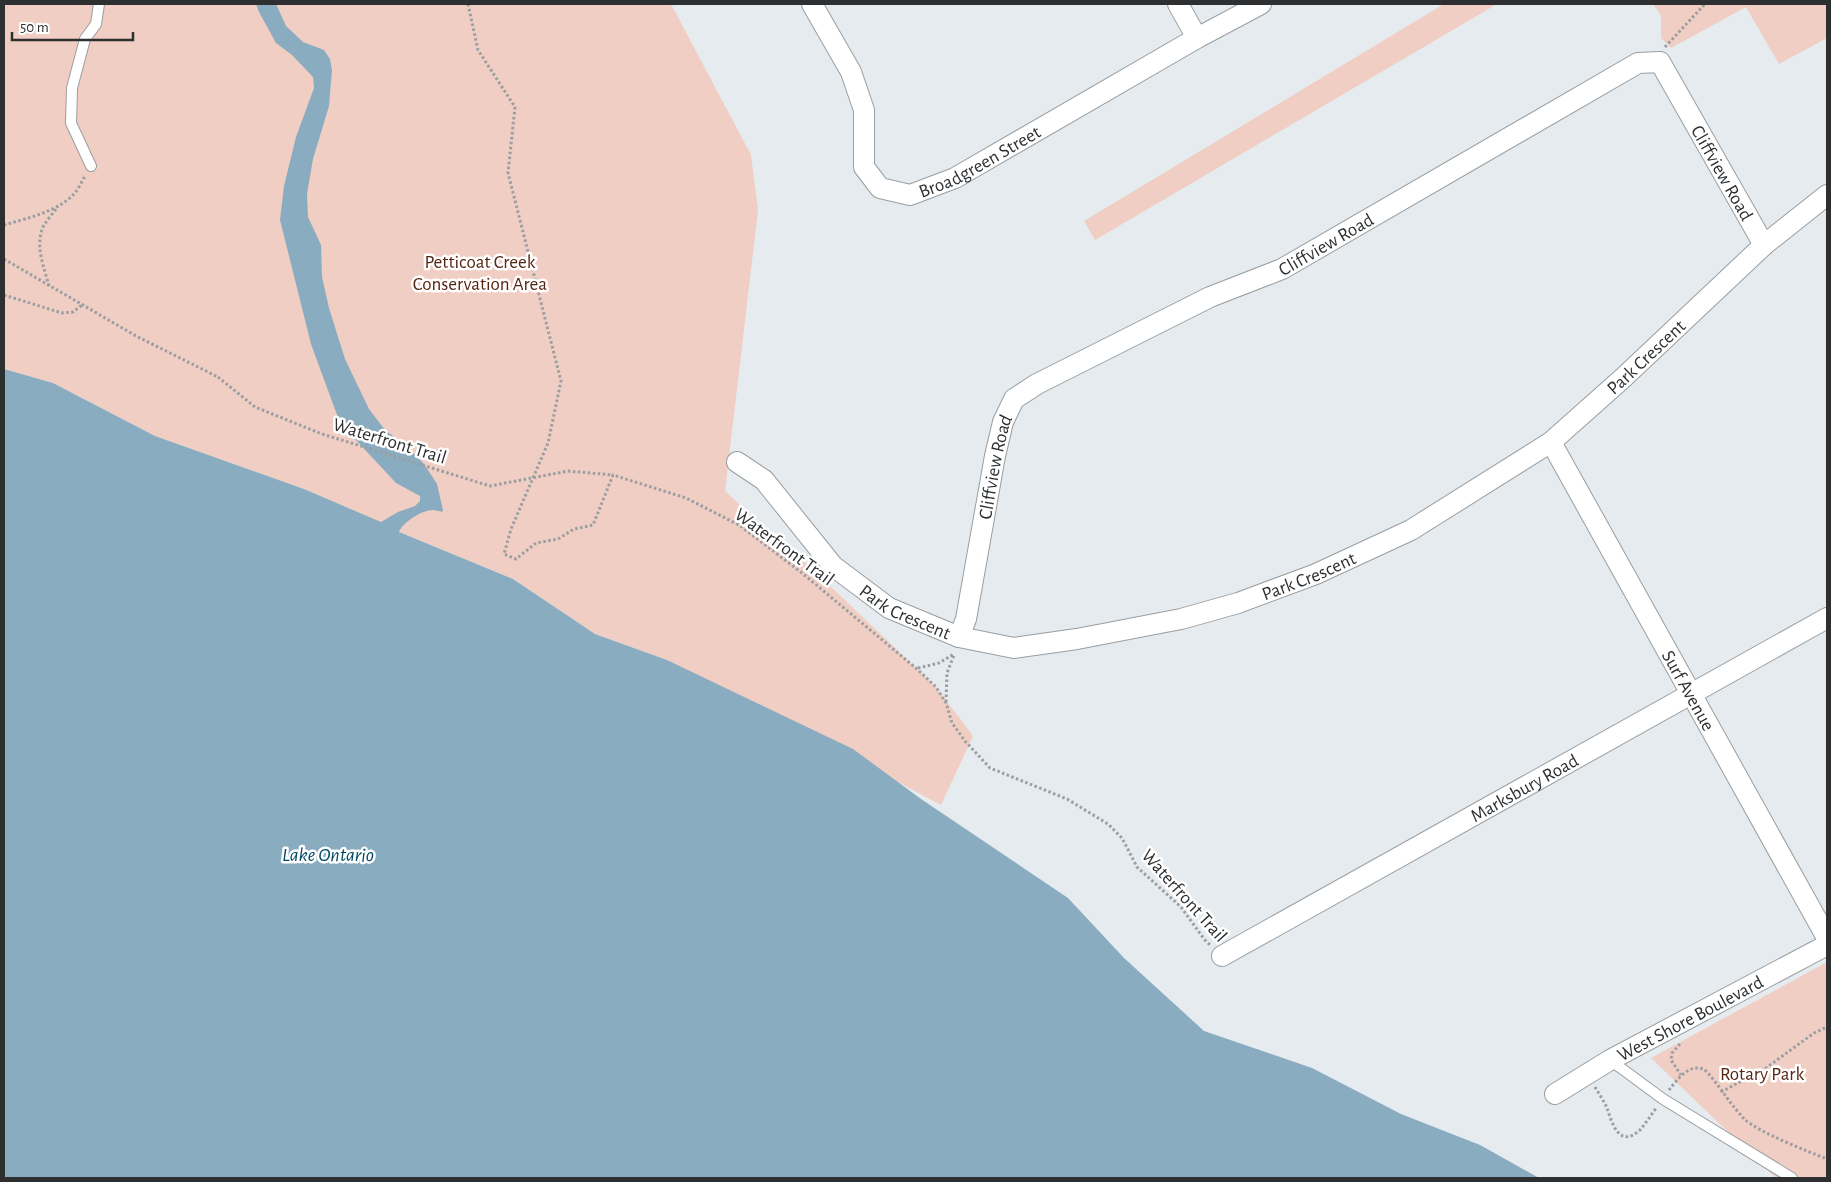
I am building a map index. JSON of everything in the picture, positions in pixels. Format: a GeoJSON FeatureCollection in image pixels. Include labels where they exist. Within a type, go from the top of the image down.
{"type":"FeatureCollection","features":[{"type":"Feature","properties":{"kind":"street"},"geometry":{"type":"LineString","coordinates":[[1178,4],[1197,38]]}},
{"type":"Feature","properties":{"kind":"street","name":"Broadgreen Street"},"geometry":{"type":"LineString","coordinates":[[821,7],[851,72],[864,110],[864,167],[880,188],[910,195],[955,178],[1197,38],[1261,4]]}},
{"type":"Feature","properties":{"kind":"street","name":"Cliffview Road"},"geometry":{"type":"LineString","coordinates":[[957,645],[966,620],[995,456],[1003,422],[1014,399],[1037,384],[1192,306],[1282,269],[1638,62],[1660,62],[1764,246]]}},
{"type":"Feature","properties":{"kind":"street","name":"Park Crescent"},"geometry":{"type":"LineString","coordinates":[[737,462],[764,480],[833,566],[888,608],[957,645],[1014,648],[1077,639],[1181,619],[1238,603],[1316,574],[1411,530],[1551,442],[1623,378],[1764,246],[1827,195]]}},
{"type":"Feature","properties":{"kind":"street","name":"Surf Avenue"},"geometry":{"type":"LineString","coordinates":[[1551,442],[1827,938]]}},
{"type":"Feature","properties":{"kind":"street","name":"Marksbury Road"},"geometry":{"type":"LineString","coordinates":[[1222,956],[1827,618]]}},
{"type":"Feature","properties":{"kind":"street","name":"West Shore Boulevard"},"geometry":{"type":"LineString","coordinates":[[1555,1094],[1610,1060],[1827,945]]}},
{"type":"Feature","properties":{"kind":"lane"},"geometry":{"type":"LineString","coordinates":[[91,166],[71,123],[72,88],[85,39],[96,24],[99,4]]}},
{"type":"Feature","properties":{"kind":"lane"},"geometry":{"type":"LineString","coordinates":[[1610,1060],[1663,1099],[1792,1178]]}},
{"type":"Feature","properties":{"kind":"path"},"geometry":{"type":"LineString","coordinates":[[468,4],[478,50],[515,107],[508,173],[561,381],[548,443],[511,529],[504,554],[516,559],[536,543],[558,539],[574,529],[593,525],[613,475]]}},
{"type":"Feature","properties":{"kind":"path"},"geometry":{"type":"LineString","coordinates":[[1660,62],[1662,50],[1705,4]]}},
{"type":"Feature","properties":{"kind":"path"},"geometry":{"type":"LineString","coordinates":[[4,225],[58,206],[76,192],[91,166]]}},
{"type":"Feature","properties":{"kind":"path"},"geometry":{"type":"LineString","coordinates":[[50,286],[41,259],[40,242],[44,227],[58,206]]}},
{"type":"Feature","properties":{"kind":"path","name":"Waterfront Trail"},"geometry":{"type":"LineString","coordinates":[[4,259],[136,336],[218,377],[255,407],[322,434],[490,486],[568,471],[613,475],[686,498],[739,525],[802,573],[918,669],[936,687],[946,703],[952,723],[965,741],[990,768],[1067,799],[1108,824],[1122,838],[1136,867],[1181,907],[1204,939],[1222,956]]}},
{"type":"Feature","properties":{"kind":"path"},"geometry":{"type":"LineString","coordinates":[[4,295],[62,313],[73,312],[82,305]]}},
{"type":"Feature","properties":{"kind":"path"},"geometry":{"type":"LineString","coordinates":[[918,669],[939,663],[957,645]]}},
{"type":"Feature","properties":{"kind":"path"},"geometry":{"type":"LineString","coordinates":[[946,703],[947,673],[957,645]]}},
{"type":"Feature","properties":{"kind":"path"},"geometry":{"type":"LineString","coordinates":[[1721,1092],[1766,1068],[1814,1033],[1827,1027]]}},
{"type":"Feature","properties":{"kind":"green space","name":"Petticoat Creek Conservation Area"},"geometry":{"type":"Polygon","coordinates":[[[4,4],[671,4],[751,155],[758,210],[725,491],[791,552],[805,562],[936,687],[973,736],[941,805],[667,660],[595,634],[513,579],[399,532],[381,522],[304,489],[155,436],[53,383],[4,369],[4,4]]]}},
{"type":"Feature","properties":{"kind":"green space"},"geometry":{"type":"Polygon","coordinates":[[[1444,4],[1497,4],[1095,240],[1084,221],[1444,4]]]}},
{"type":"Feature","properties":{"kind":"green space"},"geometry":{"type":"Polygon","coordinates":[[[1653,4],[1827,4],[1827,38],[1779,64],[1746,7],[1671,48],[1661,38],[1661,16],[1653,4]]]}},
{"type":"Feature","properties":{"kind":"green space","name":"Rotary Park"},"geometry":{"type":"Polygon","coordinates":[[[1827,962],[1827,1178],[1776,1178],[1651,1058],[1827,962]]]}},
{"type":"Feature","properties":{"kind":"water","name":"Lake Ontario"},"geometry":{"type":"Polygon","coordinates":[[[256,4],[276,4],[286,26],[303,42],[324,50],[330,59],[332,70],[329,106],[313,159],[307,194],[308,217],[321,245],[322,277],[329,308],[345,359],[369,409],[385,430],[406,446],[424,464],[437,484],[443,510],[442,512],[434,510],[418,514],[404,524],[399,532],[513,579],[595,634],[667,660],[853,749],[921,799],[1068,898],[1124,958],[1204,1031],[1312,1068],[1401,1114],[1480,1145],[1539,1178],[4,1178],[4,369],[53,383],[155,436],[304,489],[381,522],[398,512],[415,506],[420,501],[420,496],[396,483],[340,423],[311,344],[280,220],[284,186],[296,137],[314,88],[313,77],[292,55],[276,43],[256,4]]]}}]}
